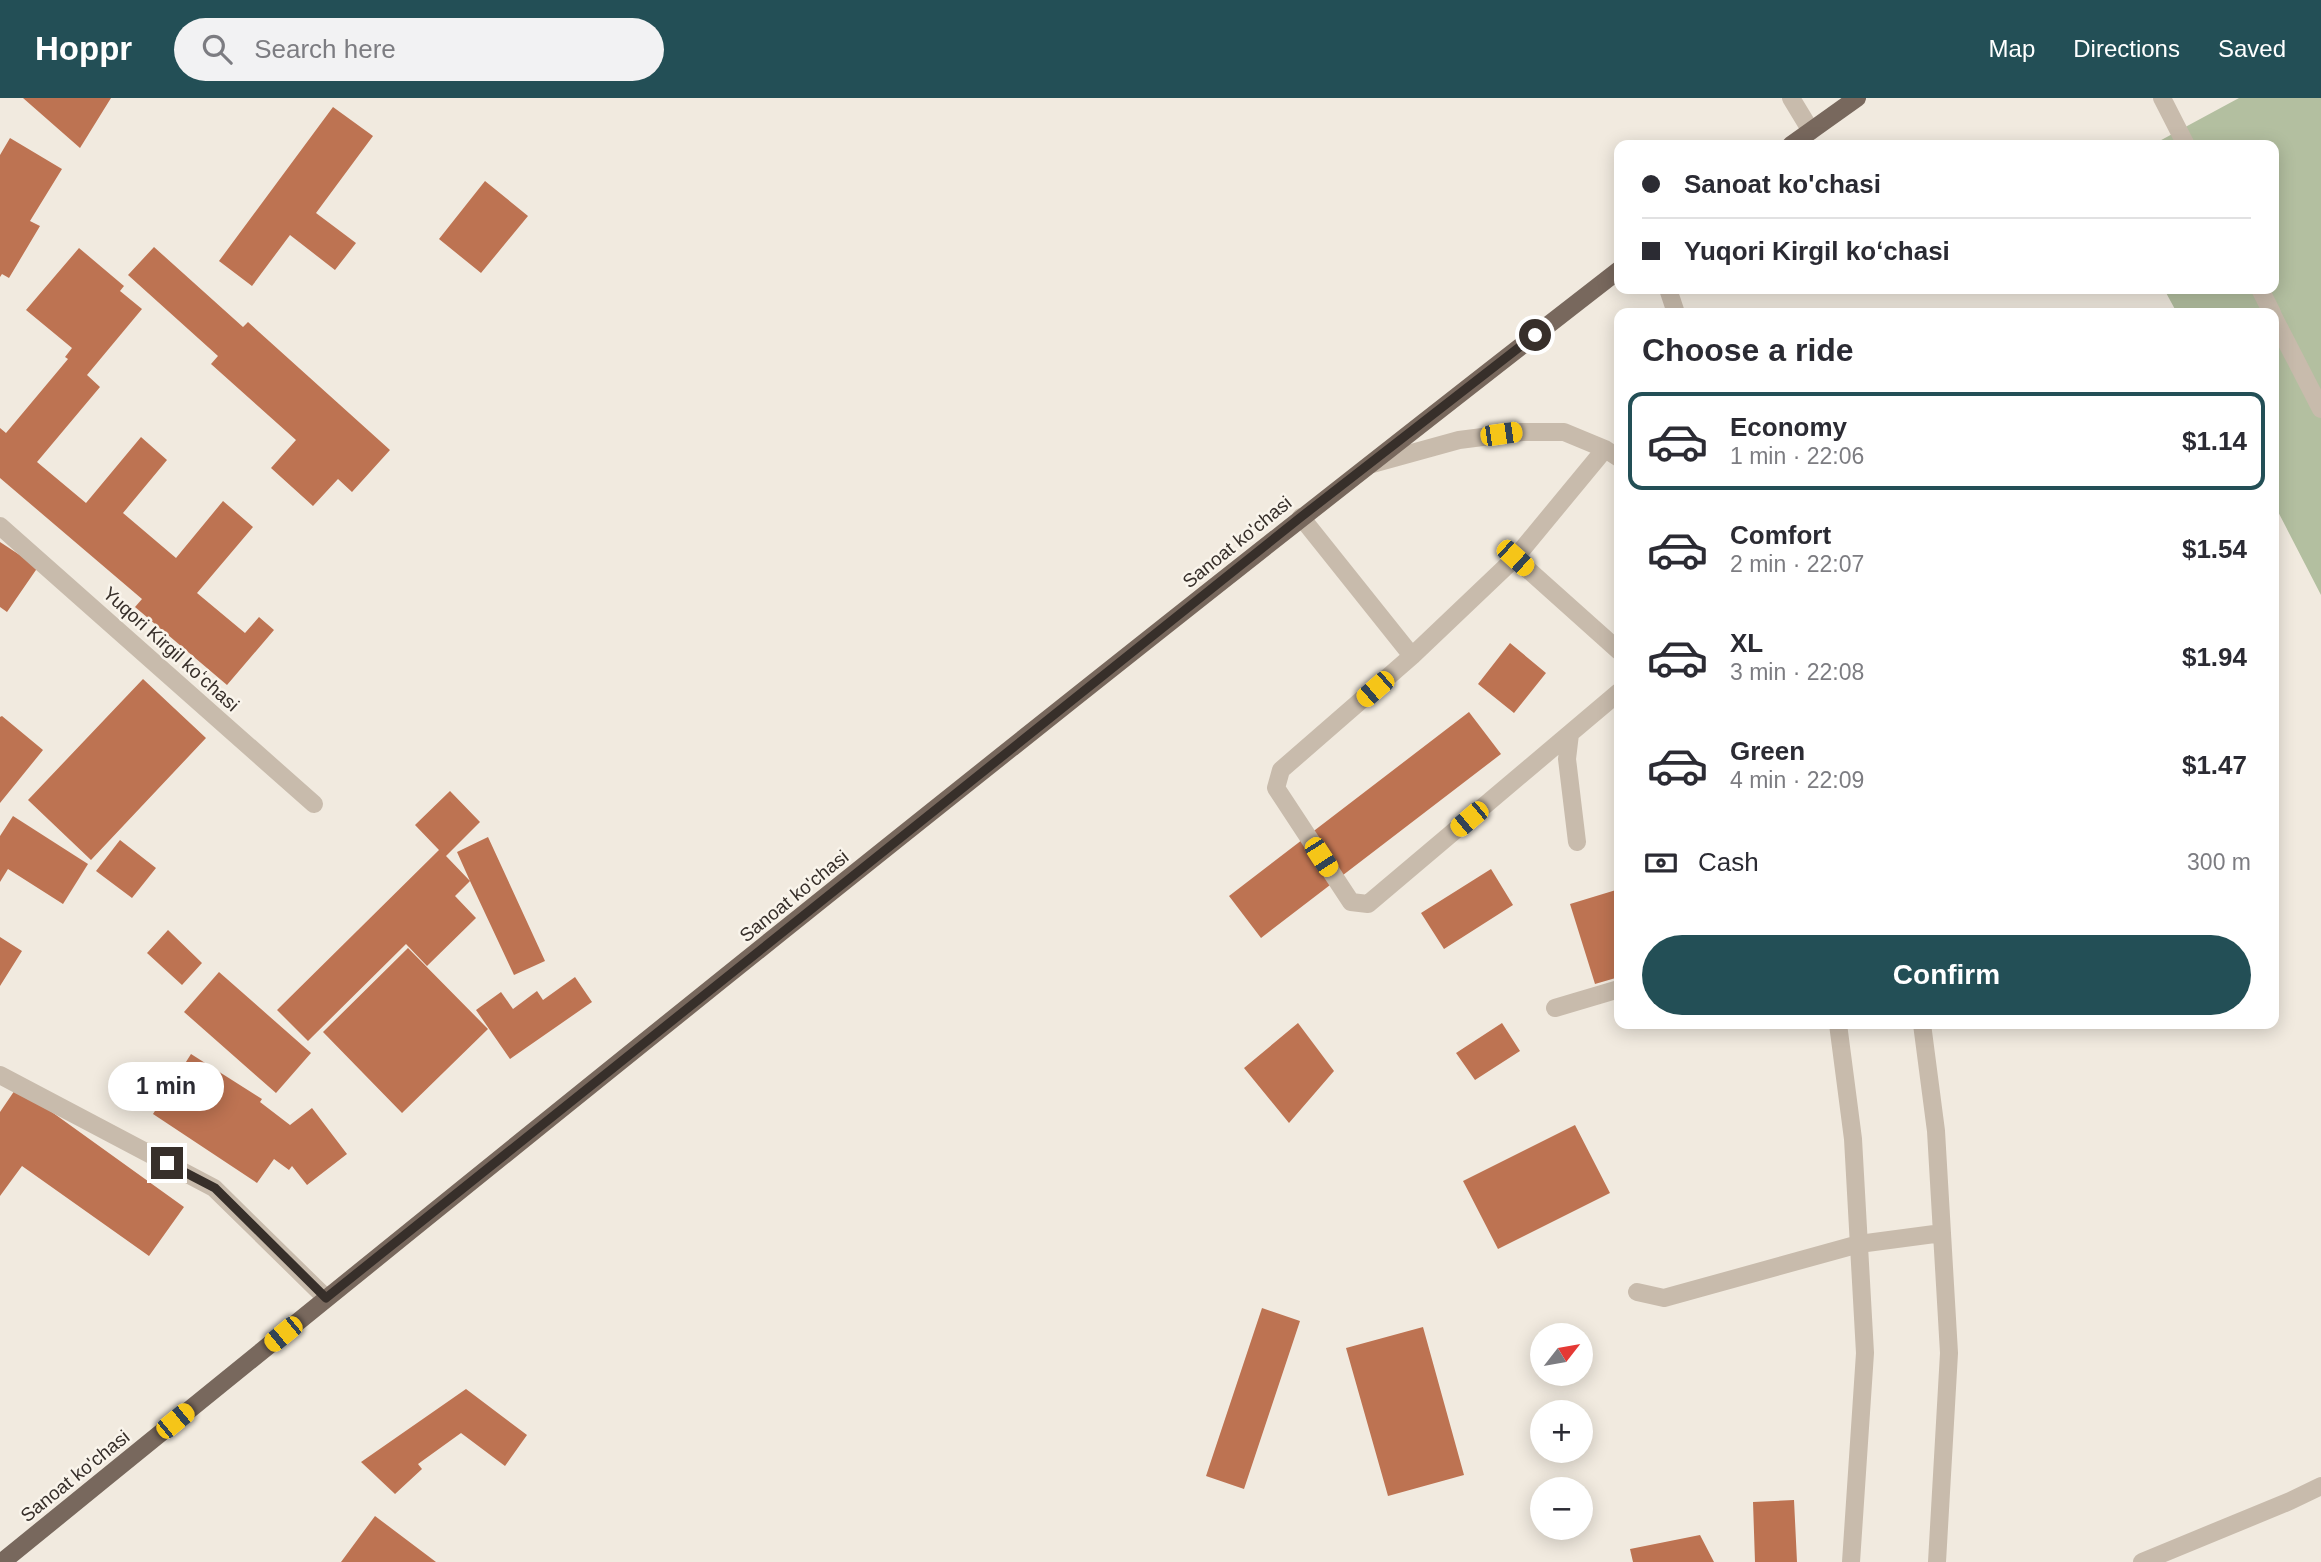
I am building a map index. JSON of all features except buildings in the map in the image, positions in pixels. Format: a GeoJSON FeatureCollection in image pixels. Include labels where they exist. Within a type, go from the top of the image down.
{"type":"FeatureCollection","features":[{"type":"Feature","properties":{"kind":"main road"},"geometry":{"type":"LineString","coordinates":[[1798,140],[1857,98]]}},
{"type":"Feature","properties":{"kind":"main road","name":"Sanoat ko'chasi"},"geometry":{"type":"LineString","coordinates":[[2,1562],[326,1298],[1301,517],[1614,274]]}},
{"type":"Feature","properties":{"kind":"street"},"geometry":{"type":"LineString","coordinates":[[1791,98],[1811,131]]}},
{"type":"Feature","properties":{"kind":"street"},"geometry":{"type":"LineString","coordinates":[[2162,98],[2183,140]]}},
{"type":"Feature","properties":{"kind":"street"},"geometry":{"type":"LineString","coordinates":[[2279,326],[2321,409]]}},
{"type":"Feature","properties":{"kind":"street"},"geometry":{"type":"LineString","coordinates":[[1368,465],[1459,440],[1522,432],[1564,432],[1612,454],[1515,558],[1412,656],[1281,770],[1276,788],[1351,902],[1368,904],[1614,696]]}},
{"type":"Feature","properties":{"kind":"street"},"geometry":{"type":"LineString","coordinates":[[1301,517],[1412,656]]}},
{"type":"Feature","properties":{"kind":"street","name":"Yuqori Kirgil koʻchasi"},"geometry":{"type":"LineString","coordinates":[[0,526],[314,804]]}},
{"type":"Feature","properties":{"kind":"street"},"geometry":{"type":"LineString","coordinates":[[1515,558],[1614,647]]}},
{"type":"Feature","properties":{"kind":"street"},"geometry":{"type":"LineString","coordinates":[[1570,734],[1567,759],[1577,842]]}},
{"type":"Feature","properties":{"kind":"street"},"geometry":{"type":"LineString","coordinates":[[1556,1008],[1614,991]]}},
{"type":"Feature","properties":{"kind":"street"},"geometry":{"type":"LineString","coordinates":[[1839,1029],[1853,1139],[1865,1353],[1851,1562]]}},
{"type":"Feature","properties":{"kind":"street"},"geometry":{"type":"LineString","coordinates":[[1923,1029],[1936,1131],[1949,1353],[1937,1562]]}},
{"type":"Feature","properties":{"kind":"street"},"geometry":{"type":"LineString","coordinates":[[0,1075],[215,1188],[326,1298]]}},
{"type":"Feature","properties":{"kind":"street"},"geometry":{"type":"LineString","coordinates":[[1637,1292],[1664,1298],[1859,1244],[1942,1233]]}},
{"type":"Feature","properties":{"kind":"street"},"geometry":{"type":"LineString","coordinates":[[2142,1562],[2321,1486]]}},
{"type":"Feature","properties":{"kind":"green space"},"geometry":{"type":"Polygon","coordinates":[[[2239,98],[2321,98],[2321,595],[2279,514],[2279,308],[2174,308],[2167,294],[2279,294],[2279,140],[2161,140],[2239,98]]]}},
{"type":"Feature","properties":{"kind":"route"},"geometry":{"type":"LineString","coordinates":[[167,1163],[215,1188],[326,1298],[1301,517],[1535,335]]}}]}
